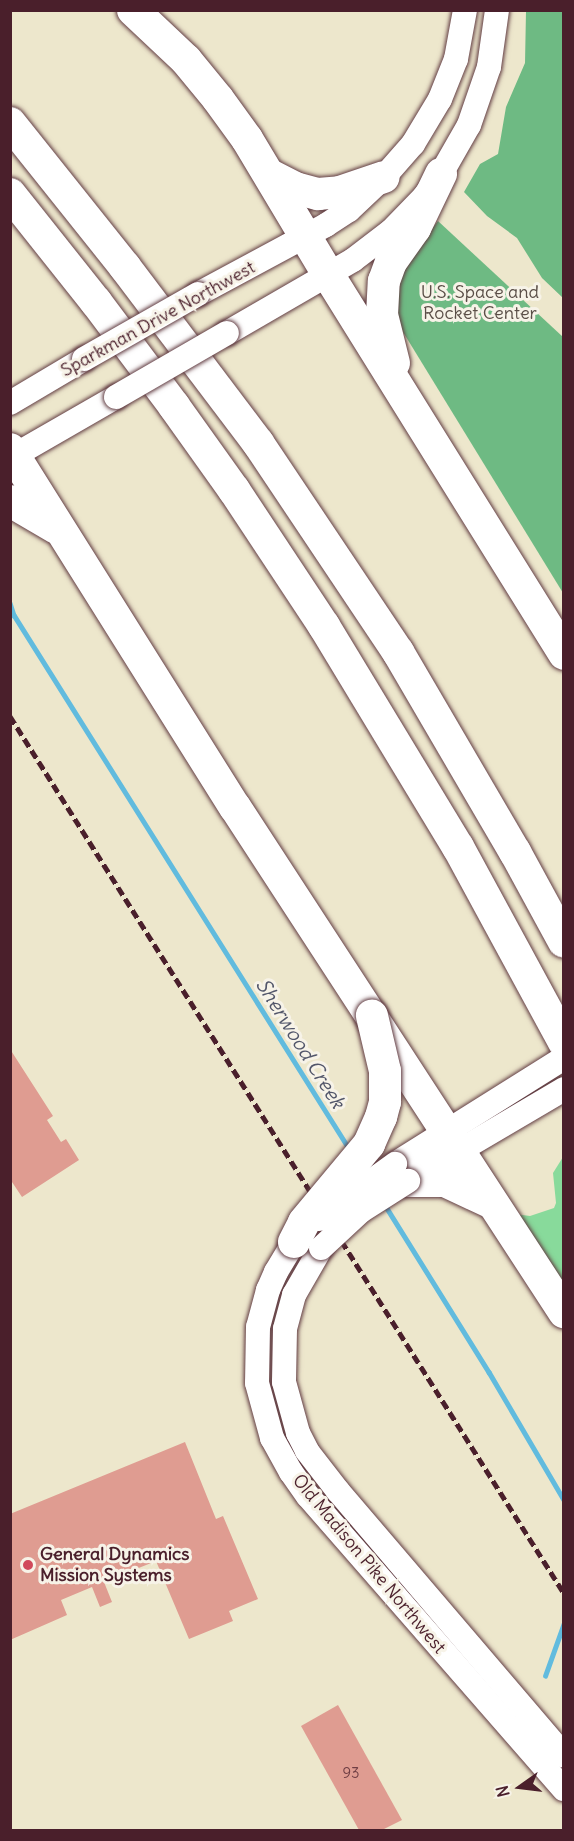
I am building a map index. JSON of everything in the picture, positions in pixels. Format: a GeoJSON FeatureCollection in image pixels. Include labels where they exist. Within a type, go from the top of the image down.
{"type":"FeatureCollection","features":[{"type":"Feature","properties":{"kind":"highway"},"geometry":{"type":"LineString","coordinates":[[133,10],[186,60],[218,99],[270,175],[328,276],[564,654]]}},
{"type":"Feature","properties":{"kind":"highway"},"geometry":{"type":"LineString","coordinates":[[10,123],[125,267],[264,452],[398,652],[515,852],[564,942]]}},
{"type":"Feature","properties":{"kind":"highway"},"geometry":{"type":"LineString","coordinates":[[405,399],[383,324],[382,291],[391,262],[415,228],[441,174]]}},
{"type":"Feature","properties":{"kind":"highway"},"geometry":{"type":"LineString","coordinates":[[270,175],[296,188],[318,194],[340,192],[384,177]]}},
{"type":"Feature","properties":{"kind":"highway"},"geometry":{"type":"LineString","coordinates":[[10,194],[174,406],[234,490],[324,626],[458,848],[564,1042]]}},
{"type":"Feature","properties":{"kind":"highway"},"geometry":{"type":"LineString","coordinates":[[12,454],[235,807],[564,1312]]}},
{"type":"Feature","properties":{"kind":"highway"},"geometry":{"type":"LineString","coordinates":[[10,501],[61,531]]}},
{"type":"Feature","properties":{"kind":"highway"},"geometry":{"type":"LineString","coordinates":[[308,1239],[304,1222],[369,1144],[381,1117],[385,1102],[385,1071],[372,1016]]}},
{"type":"Feature","properties":{"kind":"highway"},"geometry":{"type":"LineString","coordinates":[[402,1172],[445,1181],[492,1203]]}},
{"type":"Feature","properties":{"kind":"main road"},"geometry":{"type":"LineString","coordinates":[[12,454],[328,276],[392,231],[441,174],[469,126],[482,93],[492,48],[497,10]]}},
{"type":"Feature","properties":{"kind":"main road","name":"Sparkman Drive Northwest"},"geometry":{"type":"LineString","coordinates":[[10,403],[198,294],[307,237],[349,210],[384,177],[413,144],[440,99],[456,59],[463,14]]}},
{"type":"Feature","properties":{"kind":"main road","name":"Old Madison Pike Northwest"},"geometry":{"type":"LineString","coordinates":[[453,1142],[530,1079],[564,1058]]}},
{"type":"Feature","properties":{"kind":"main road","name":"Old Madison Pike Northwest"},"geometry":{"type":"LineString","coordinates":[[564,1089],[542,1103],[453,1142],[402,1172],[361,1211],[308,1239],[268,1290],[260,1318],[256,1347],[260,1402],[279,1454],[308,1496],[564,1789]]}},
{"type":"Feature","properties":{"kind":"main road","name":"Old Madison Pike Northwest"},"geometry":{"type":"LineString","coordinates":[[308,1239],[285,1329],[284,1382],[298,1433],[307,1450],[338,1491],[564,1756]]}},
{"type":"Feature","properties":{"kind":"green space"},"geometry":{"type":"Polygon","coordinates":[[[526,11],[563,11],[563,298],[542,278],[517,238],[487,216],[464,192],[480,164],[498,154],[506,107],[525,63],[526,11]]]}},
{"type":"Feature","properties":{"kind":"green space","name":"U.S. Space and Rocket Center"},"geometry":{"type":"Polygon","coordinates":[[[438,221],[563,337],[563,593],[403,332],[398,317],[397,297],[402,275],[412,254],[438,221]]]}},
{"type":"Feature","properties":{"kind":"green space"},"geometry":{"type":"Polygon","coordinates":[[[563,1157],[563,1293],[515,1214],[530,1216],[554,1208],[556,1203],[553,1173],[563,1157]]]}},
{"type":"Feature","properties":{"kind":"building"},"geometry":{"type":"Polygon","coordinates":[[[10,1049],[53,1116],[47,1120],[61,1142],[66,1139],[79,1160],[22,1197],[10,1179],[10,1049]]]}},
{"type":"Feature","properties":{"kind":"building"},"geometry":{"type":"Polygon","coordinates":[[[185,1442],[216,1519],[223,1516],[258,1599],[229,1611],[233,1621],[189,1639],[156,1561],[104,1582],[112,1602],[100,1607],[92,1587],[61,1600],[67,1615],[10,1640],[10,1514],[185,1442]]]}},
{"type":"Feature","properties":{"kind":"building"},"geometry":{"type":"Polygon","coordinates":[[[338,1705],[402,1820],[382,1830],[359,1830],[301,1726],[338,1705]]]}},
{"type":"Feature","properties":{"kind":"waterway","name":"Sherwood Creek"},"geometry":{"type":"LineString","coordinates":[[10,603],[14,615],[350,1150]]}},
{"type":"Feature","properties":{"kind":"waterway","name":"Sherwood Creek"},"geometry":{"type":"LineString","coordinates":[[385,1205],[489,1372],[564,1500]]}},
{"type":"Feature","properties":{"kind":"waterway","name":"Sherwood Creek"},"geometry":{"type":"LineString","coordinates":[[545,1676],[564,1623]]}},
{"type":"Feature","properties":{"kind":"railway"},"geometry":{"type":"LineString","coordinates":[[10,716],[564,1593]]}},
{"type":"Feature","properties":{"kind":"place","name":"General Dynamics Mission Systems"},"geometry":{"type":"Point","coordinates":[28,1565]}}]}
